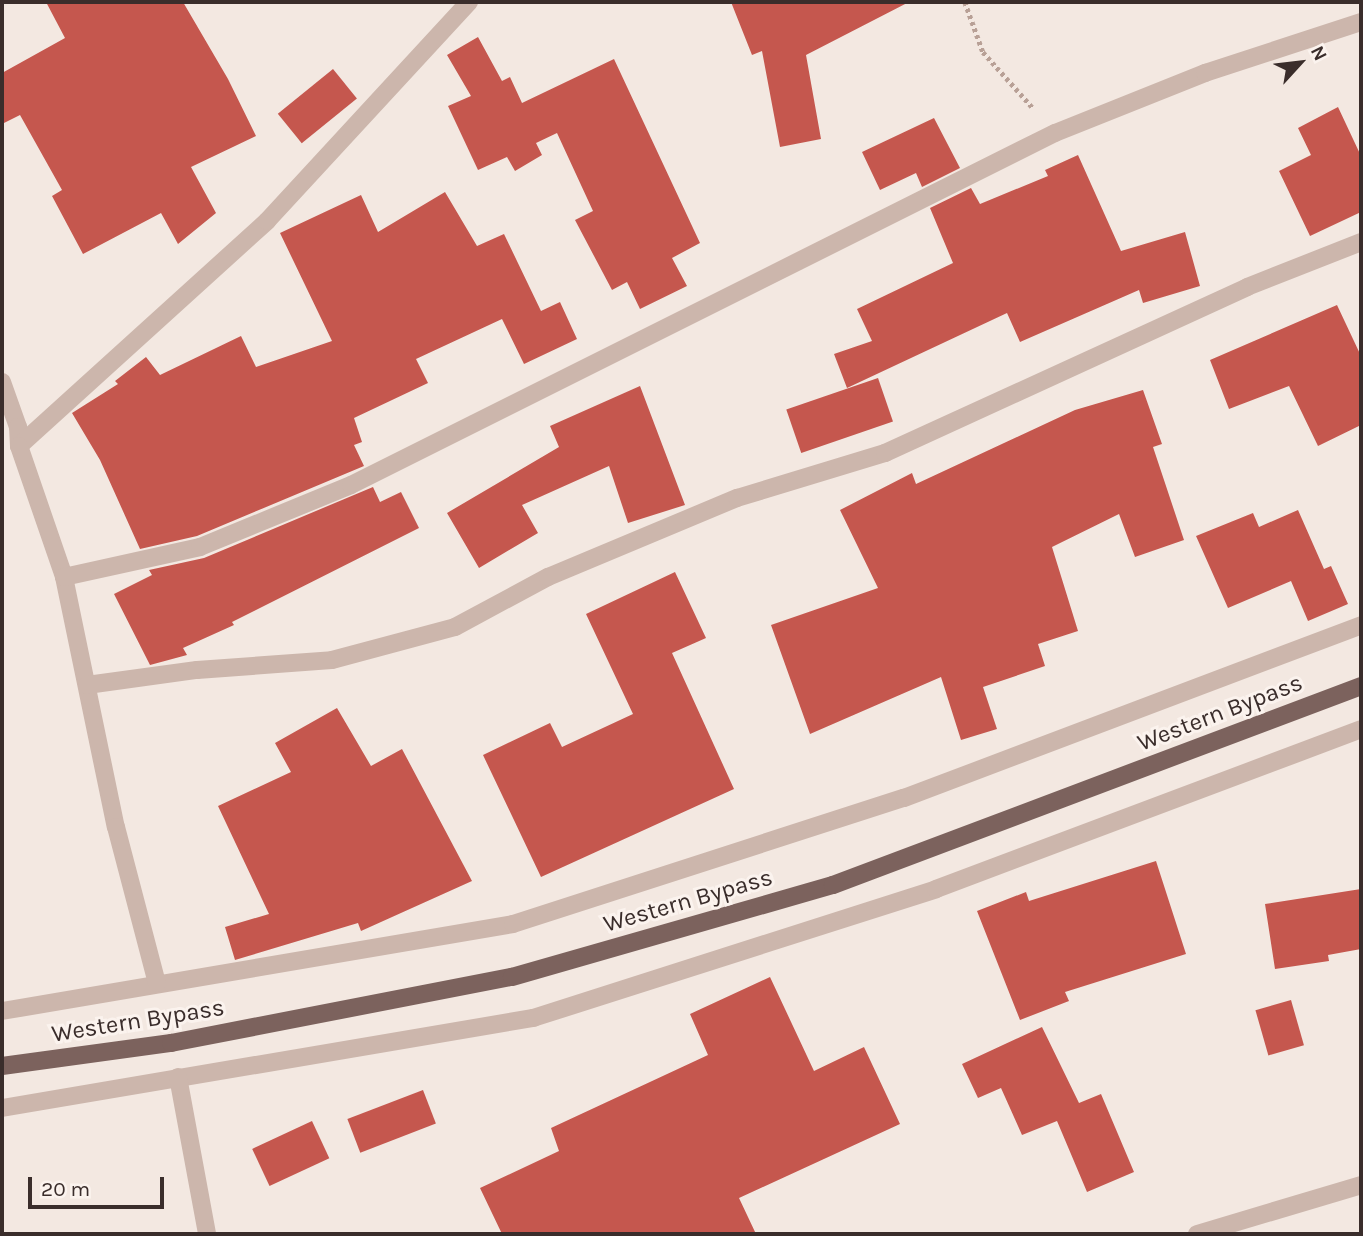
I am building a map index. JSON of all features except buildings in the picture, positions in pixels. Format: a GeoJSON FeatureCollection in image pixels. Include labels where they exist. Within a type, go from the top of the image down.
{"type":"FeatureCollection","features":[{"type":"Feature","properties":{"kind":"main road","name":"Western Bypass"},"geometry":{"type":"LineString","coordinates":[[2,1066],[171,1043],[512,977],[833,885],[1361,686]]}},
{"type":"Feature","properties":{"kind":"street"},"geometry":{"type":"LineString","coordinates":[[19,446],[267,221],[470,2]]}},
{"type":"Feature","properties":{"kind":"street"},"geometry":{"type":"LineString","coordinates":[[64,577],[200,547],[351,485],[1055,133],[1205,73],[1361,22]]}},
{"type":"Feature","properties":{"kind":"street"},"geometry":{"type":"LineString","coordinates":[[87,685],[197,670],[332,660],[455,627],[548,577],[737,498],[885,453],[1247,287],[1361,242]]}},
{"type":"Feature","properties":{"kind":"street"},"geometry":{"type":"LineString","coordinates":[[2,382],[10,431],[19,446],[64,577],[116,827],[157,983]]}},
{"type":"Feature","properties":{"kind":"street"},"geometry":{"type":"LineString","coordinates":[[2,1011],[513,924],[904,798],[1361,625]]}},
{"type":"Feature","properties":{"kind":"street"},"geometry":{"type":"LineString","coordinates":[[2,1108],[178,1076],[533,1018],[936,889],[1361,729]]}},
{"type":"Feature","properties":{"kind":"street"},"geometry":{"type":"LineString","coordinates":[[178,1076],[207,1234]]}},
{"type":"Feature","properties":{"kind":"street"},"geometry":{"type":"LineString","coordinates":[[1197,1234],[1361,1185]]}},
{"type":"Feature","properties":{"kind":"path"},"geometry":{"type":"LineString","coordinates":[[965,2],[983,52],[1055,133]]}}]}
